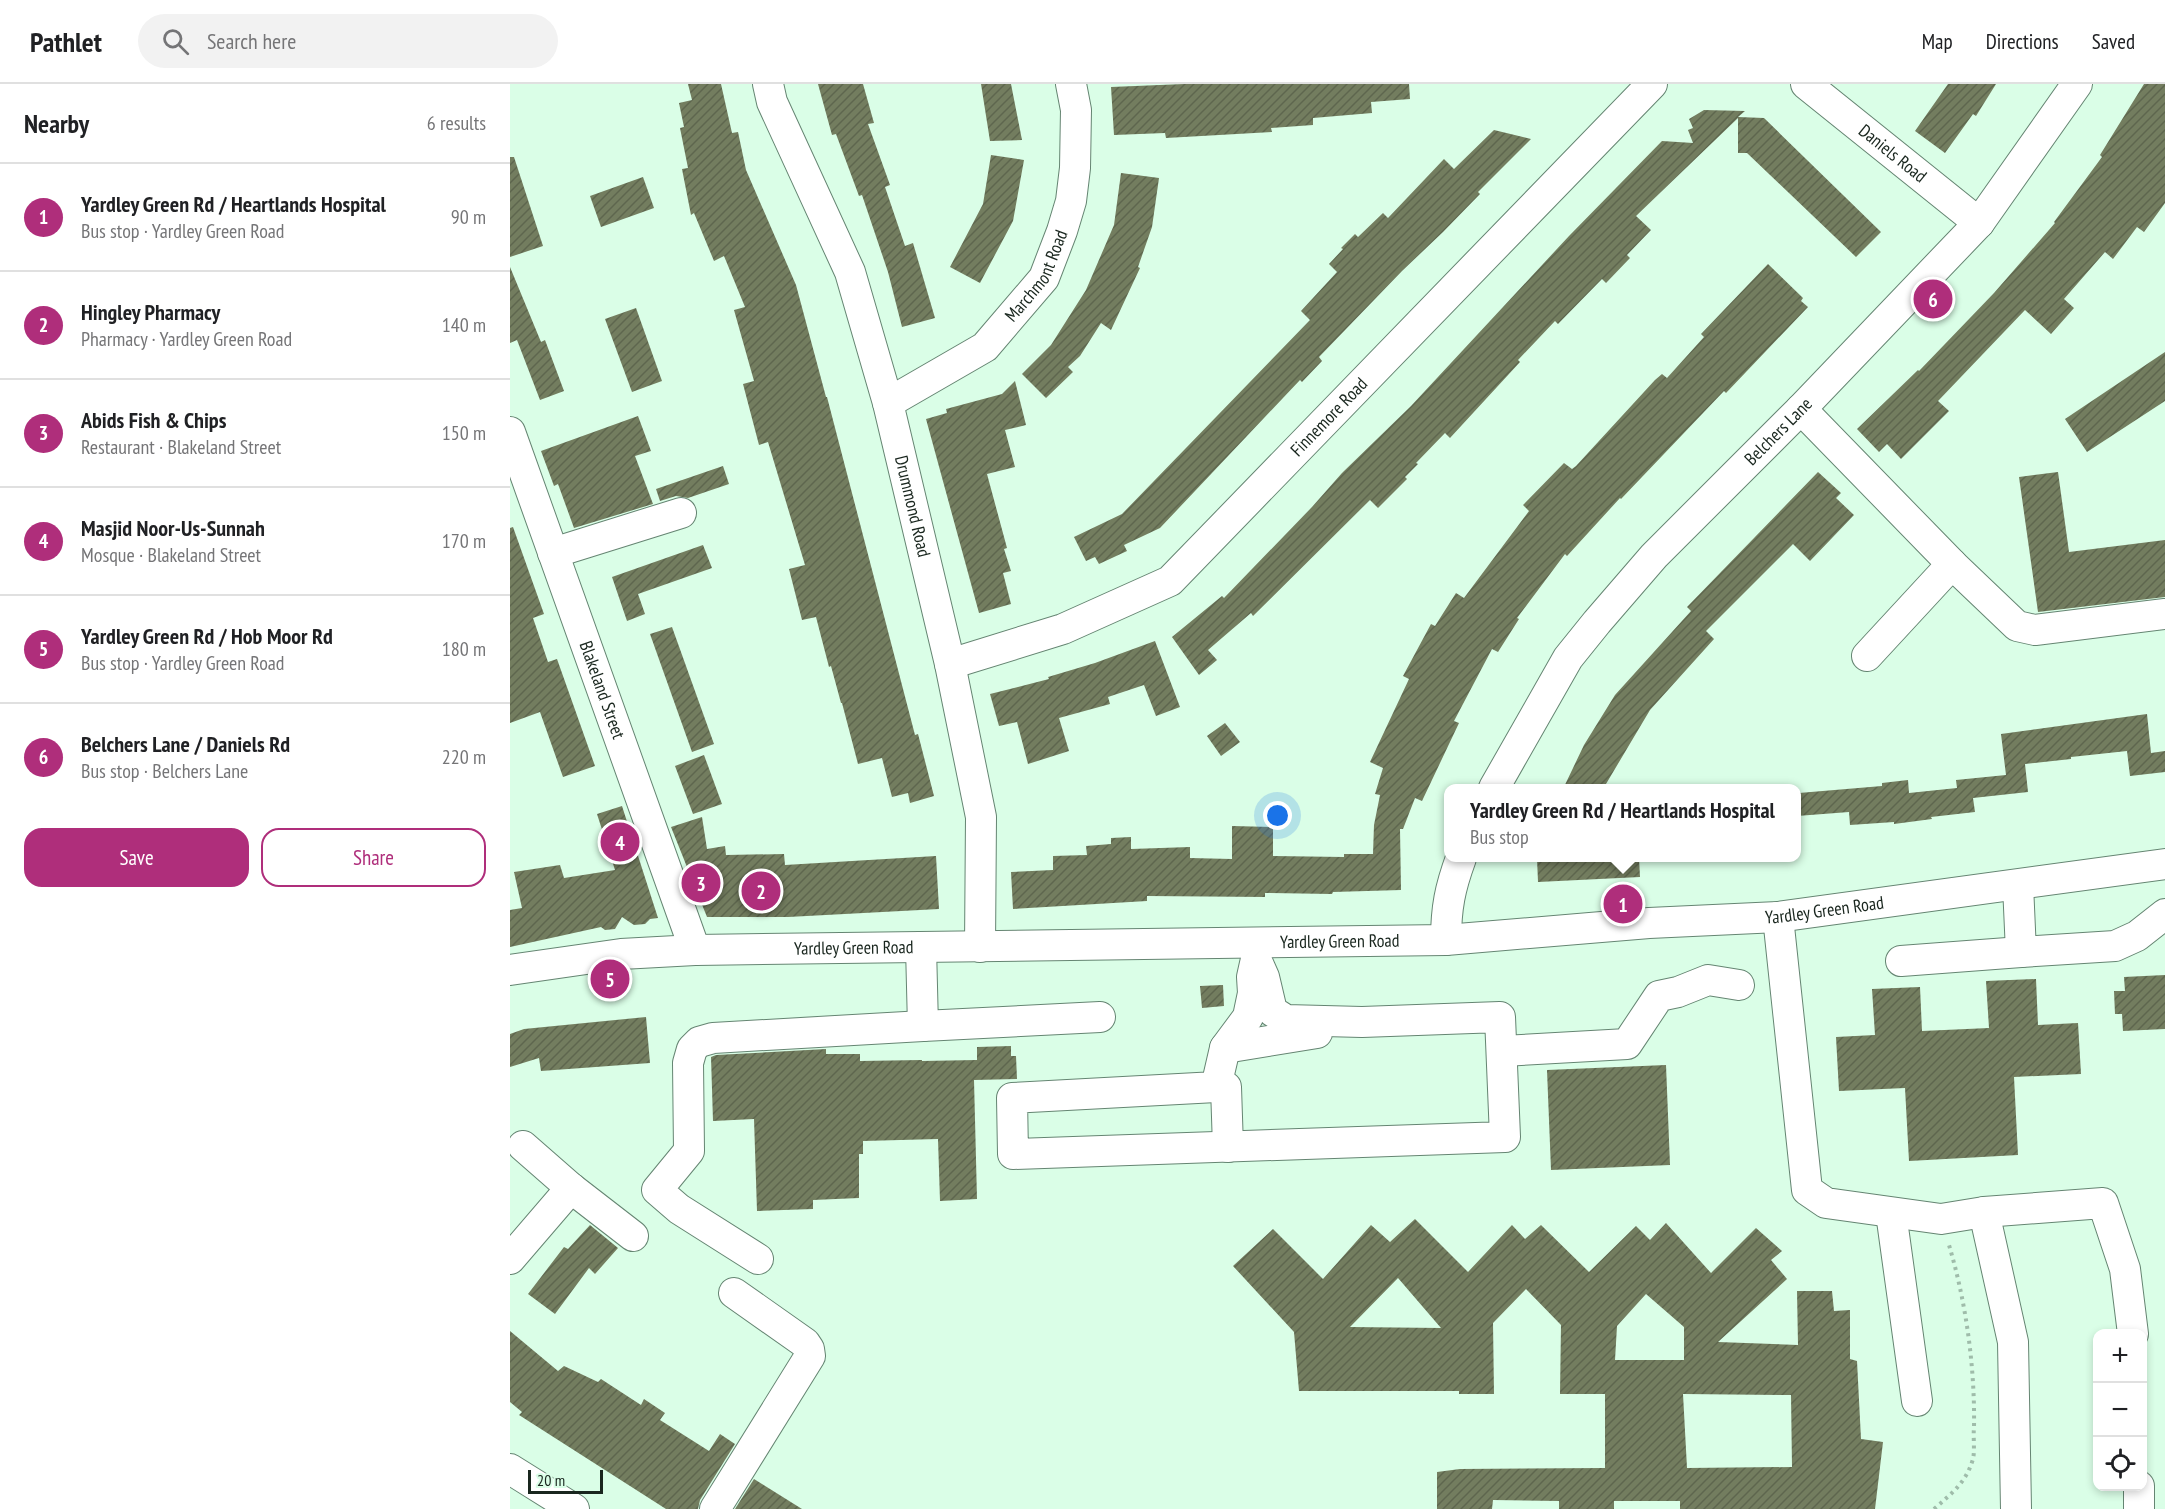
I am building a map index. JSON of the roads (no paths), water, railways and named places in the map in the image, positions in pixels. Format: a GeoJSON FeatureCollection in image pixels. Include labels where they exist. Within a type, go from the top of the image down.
{"type":"FeatureCollection","features":[{"type":"Feature","properties":{"kind":"street","name":"Drummond Road"},"geometry":{"type":"LineString","coordinates":[[768,84],[772,102],[850,272],[888,403],[950,664],[981,817],[980,947]]}},
{"type":"Feature","properties":{"kind":"street","name":"Marchmont Road"},"geometry":{"type":"LineString","coordinates":[[888,403],[985,347],[1044,278],[1071,201],[1075,168],[1076,122],[1071,84]]}},
{"type":"Feature","properties":{"kind":"street","name":"Finnemore Road"},"geometry":{"type":"LineString","coordinates":[[950,664],[1063,629],[1170,581],[1652,84]]}},
{"type":"Feature","properties":{"kind":"street","name":"Daniels Road"},"geometry":{"type":"LineString","coordinates":[[1806,84],[1979,223]]}},
{"type":"Feature","properties":{"kind":"street","name":"Belchers Lane"},"geometry":{"type":"LineString","coordinates":[[1497,784],[1569,658],[1597,622],[1654,556],[1801,409],[1979,223],[2077,84]]}},
{"type":"Feature","properties":{"kind":"street"},"geometry":{"type":"LineString","coordinates":[[1801,409],[1952,564],[2017,626],[2035,630],[2165,614]]}},
{"type":"Feature","properties":{"kind":"street","name":"Blakeland Street"},"geometry":{"type":"LineString","coordinates":[[510,432],[695,950]]}},
{"type":"Feature","properties":{"kind":"street"},"geometry":{"type":"LineString","coordinates":[[553,553],[681,513]]}},
{"type":"Feature","properties":{"kind":"street"},"geometry":{"type":"LineString","coordinates":[[1867,656],[1952,564]]}},
{"type":"Feature","properties":{"kind":"street"},"geometry":{"type":"LineString","coordinates":[[1446,940],[1450,888],[1460,862]]}},
{"type":"Feature","properties":{"kind":"street","name":"Yardley Green Road"},"geometry":{"type":"LineString","coordinates":[[510,969],[621,954],[695,950],[921,947],[980,947],[1257,964],[1446,940],[1648,923],[1778,916],[2165,864]]}},
{"type":"Feature","properties":{"kind":"street"},"geometry":{"type":"LineString","coordinates":[[2018,885],[2021,952]]}},
{"type":"Feature","properties":{"kind":"street"},"geometry":{"type":"LineString","coordinates":[[1901,961],[2115,946],[2137,936],[2165,914]]}},
{"type":"Feature","properties":{"kind":"street"},"geometry":{"type":"LineString","coordinates":[[1778,916],[1807,1190],[1826,1203],[1941,1220],[1984,1212],[2103,1203],[2125,1269],[2132,1329]]}},
{"type":"Feature","properties":{"kind":"street"},"geometry":{"type":"LineString","coordinates":[[921,947],[923,1026]]}},
{"type":"Feature","properties":{"kind":"street"},"geometry":{"type":"LineString","coordinates":[[1257,964],[1272,1011],[1286,1020],[1362,1022],[1500,1017],[1505,1137],[1013,1154],[1012,1098],[1216,1087],[1226,1048],[1248,1017],[1257,964]]}},
{"type":"Feature","properties":{"kind":"street"},"geometry":{"type":"LineString","coordinates":[[1502,1051],[1627,1044],[1659,996],[1678,992],[1708,980],[1739,985],[1785,977]]}},
{"type":"Feature","properties":{"kind":"street"},"geometry":{"type":"LineString","coordinates":[[758,1259],[679,1209],[657,1190],[689,1150],[688,1063],[692,1049],[699,1042],[713,1038],[1100,1017]]}},
{"type":"Feature","properties":{"kind":"street"},"geometry":{"type":"LineString","coordinates":[[1226,1048],[1334,1030],[1362,1022]]}},
{"type":"Feature","properties":{"kind":"street"},"geometry":{"type":"LineString","coordinates":[[1226,1087],[1228,1147]]}},
{"type":"Feature","properties":{"kind":"street"},"geometry":{"type":"LineString","coordinates":[[523,1146],[571,1188],[633,1236]]}},
{"type":"Feature","properties":{"kind":"street"},"geometry":{"type":"LineString","coordinates":[[510,1259],[571,1188]]}},
{"type":"Feature","properties":{"kind":"street"},"geometry":{"type":"LineString","coordinates":[[1984,1212],[2013,1342],[2016,1509]]}},
{"type":"Feature","properties":{"kind":"street"},"geometry":{"type":"LineString","coordinates":[[1891,1213],[1917,1401]]}},
{"type":"Feature","properties":{"kind":"street"},"geometry":{"type":"LineString","coordinates":[[715,1509],[810,1356],[805,1343],[734,1293]]}},
{"type":"Feature","properties":{"kind":"street"},"geometry":{"type":"LineString","coordinates":[[510,1469],[568,1508]]}},
{"type":"Feature","properties":{"kind":"street"},"geometry":{"type":"LineString","coordinates":[[2139,1491],[2139,1509]]}},
{"type":"Feature","properties":{"kind":"place","name":"Belchers Lane / Daniels Rd"},"geometry":{"type":"Point","coordinates":[1933,299]}},
{"type":"Feature","properties":{"kind":"place","name":"Masjid Noor-Us-Sunnah"},"geometry":{"type":"Point","coordinates":[620,842]}},
{"type":"Feature","properties":{"kind":"place","name":"Abids Fish & Chips"},"geometry":{"type":"Point","coordinates":[701,883]}},
{"type":"Feature","properties":{"kind":"place","name":"Hingley Pharmacy"},"geometry":{"type":"Point","coordinates":[761,891]}},
{"type":"Feature","properties":{"kind":"place","name":"Yardley Green Rd / Heartlands Hospital"},"geometry":{"type":"Point","coordinates":[1623,904]}},
{"type":"Feature","properties":{"kind":"place","name":"Yardley Green Rd / Hob Moor Rd"},"geometry":{"type":"Point","coordinates":[610,979]}}]}
